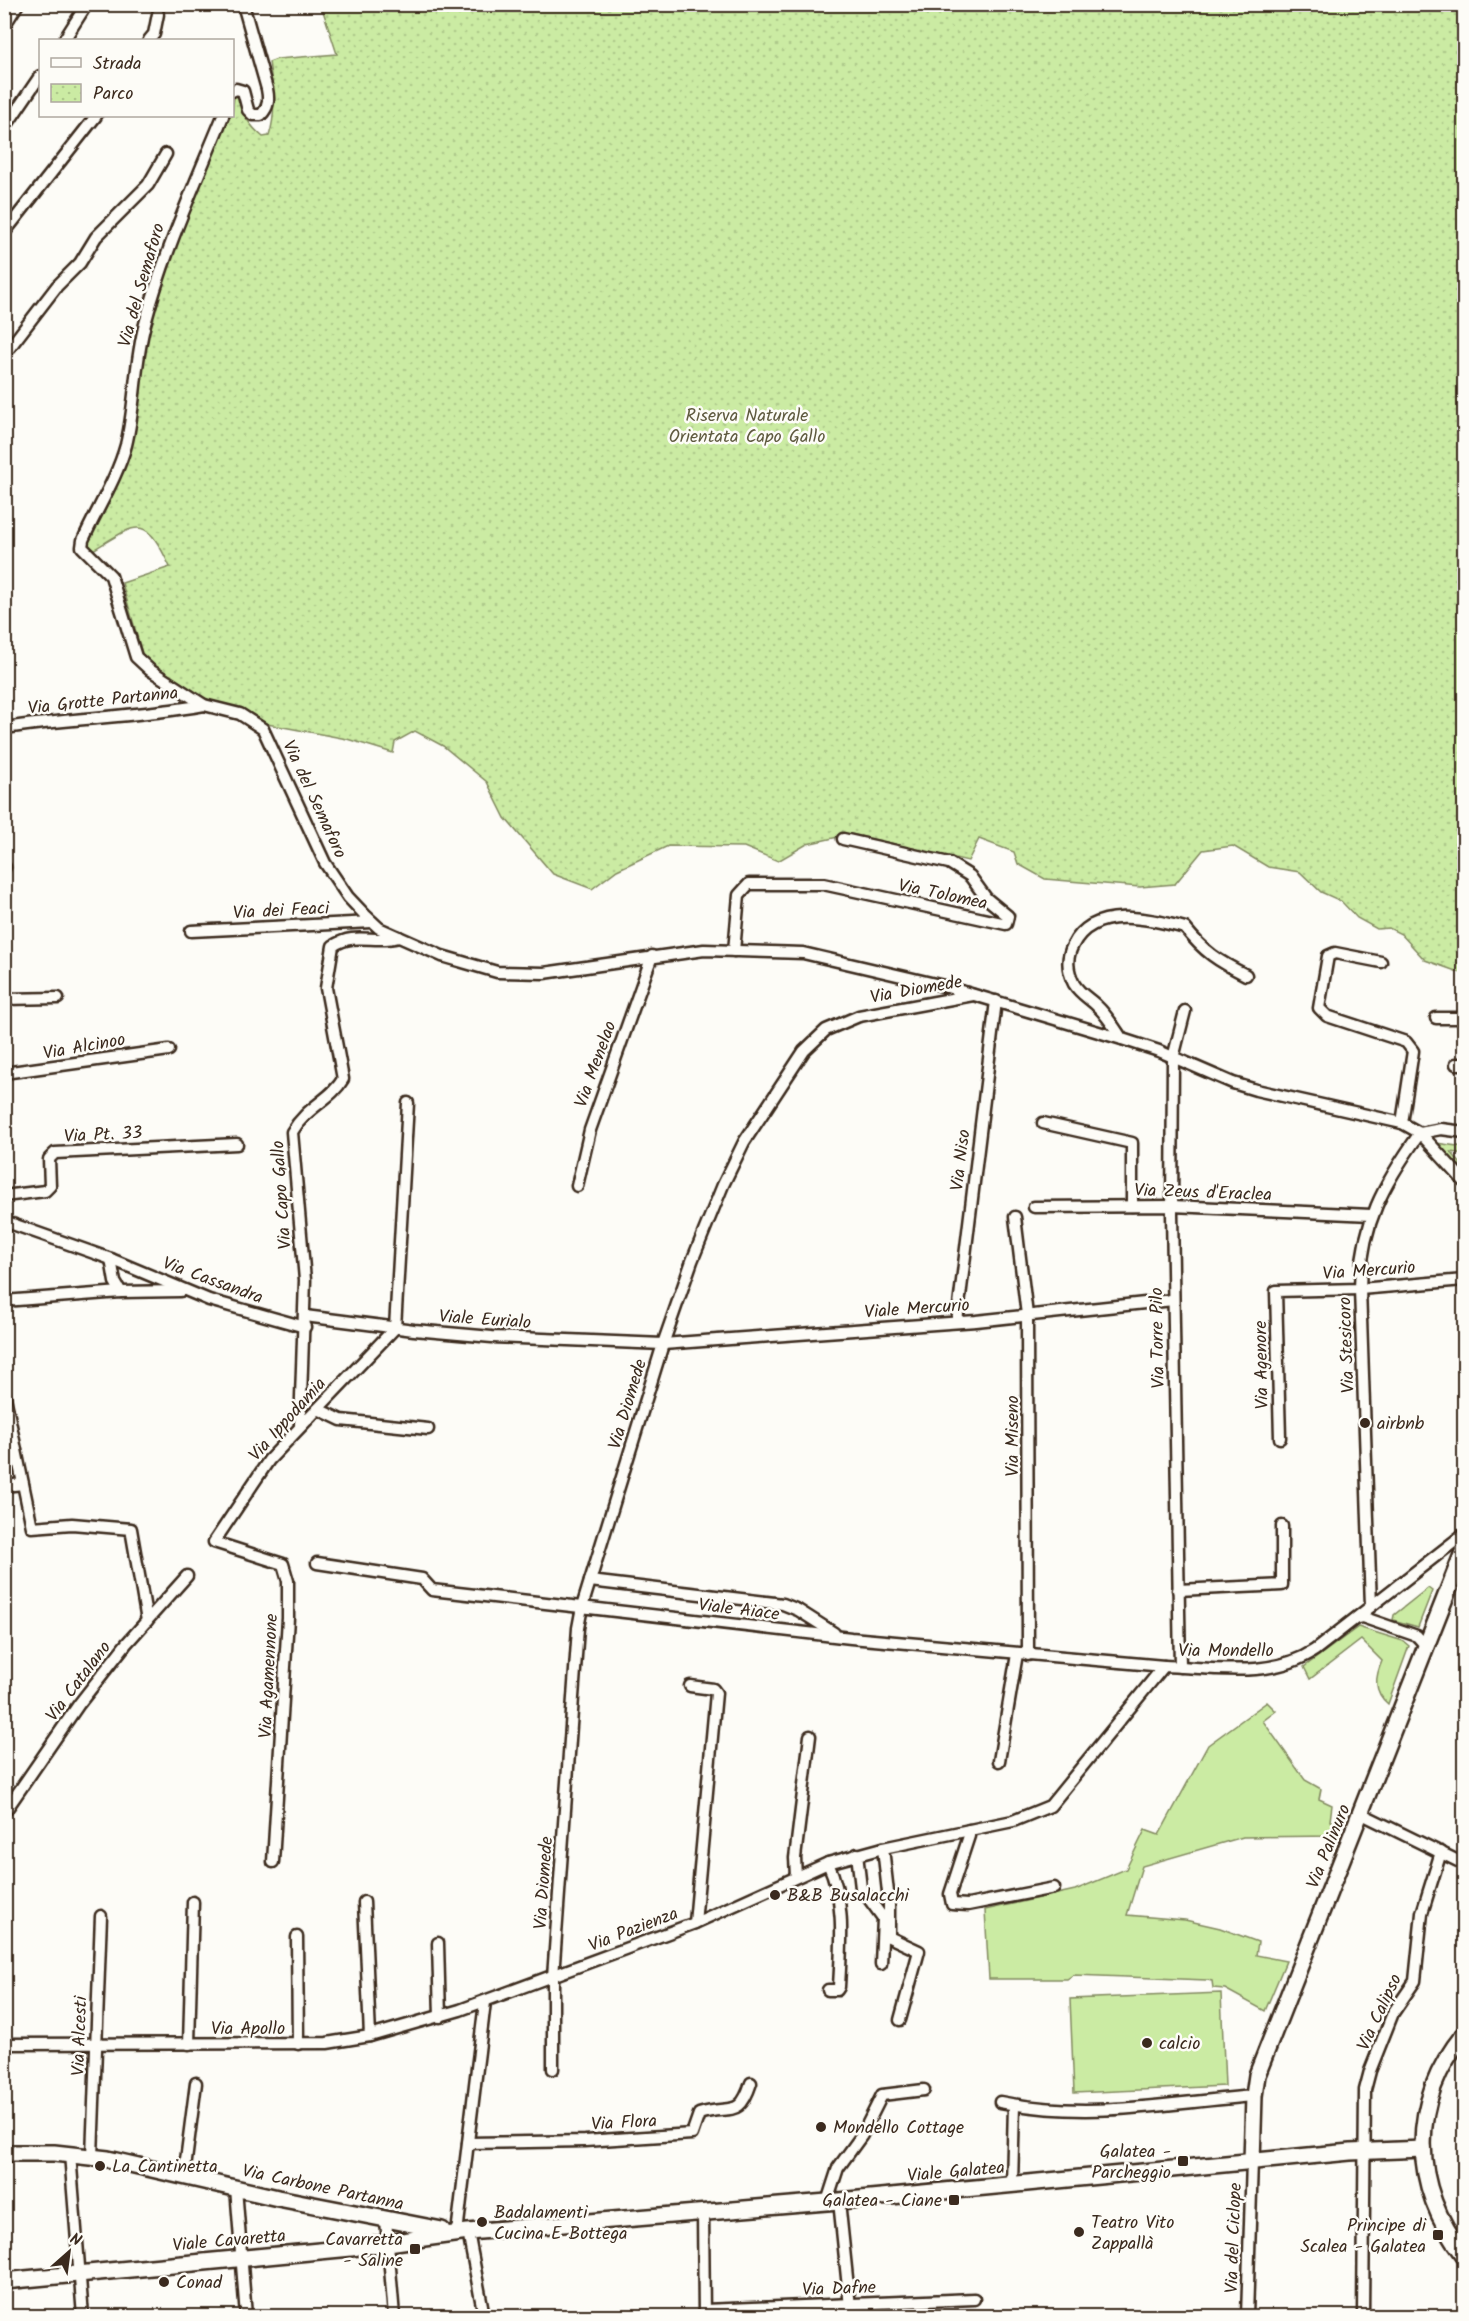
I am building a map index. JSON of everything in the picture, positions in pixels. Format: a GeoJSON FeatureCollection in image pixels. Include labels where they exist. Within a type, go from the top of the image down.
{"type":"FeatureCollection","features":[{"type":"Feature","properties":{"kind":"main road","name":"Via Palinuro"},"geometry":{"type":"LineString","coordinates":[[1252,2161],[1257,2075],[1362,1814],[1464,1550]]}},
{"type":"Feature","properties":{"kind":"main road"},"geometry":{"type":"LineString","coordinates":[[1464,2034],[1446,2060],[1434,2086],[1425,2116],[1423,2149],[1426,2175],[1435,2208],[1451,2238],[1464,2255]]}},
{"type":"Feature","properties":{"kind":"main road","name":"Viale Galatea"},"geometry":{"type":"LineString","coordinates":[[463,2232],[833,2202],[1365,2151],[1423,2149]]}},
{"type":"Feature","properties":{"kind":"main road","name":"Via Carbone Partanna"},"geometry":{"type":"LineString","coordinates":[[4,2153],[92,2156],[386,2220],[463,2232]]}},
{"type":"Feature","properties":{"kind":"main road","name":"Viale Cavaretta"},"geometry":{"type":"LineString","coordinates":[[4,2281],[386,2243],[463,2232]]}},
{"type":"Feature","properties":{"kind":"street"},"geometry":{"type":"LineString","coordinates":[[4,26],[18,4]]}},
{"type":"Feature","properties":{"kind":"street"},"geometry":{"type":"LineString","coordinates":[[65,39],[85,7]]}},
{"type":"Feature","properties":{"kind":"street"},"geometry":{"type":"LineString","coordinates":[[234,90],[243,91],[248,110],[253,115],[261,115],[266,109],[268,94],[244,8]]}},
{"type":"Feature","properties":{"kind":"street"},"geometry":{"type":"LineString","coordinates":[[150,39],[154,34],[158,14]]}},
{"type":"Feature","properties":{"kind":"street"},"geometry":{"type":"LineString","coordinates":[[4,129],[39,77]]}},
{"type":"Feature","properties":{"kind":"street"},"geometry":{"type":"LineString","coordinates":[[4,233],[95,117]]}},
{"type":"Feature","properties":{"kind":"street","name":"Via del Semaforo"},"geometry":{"type":"LineString","coordinates":[[223,117],[178,220],[145,323],[135,366],[135,397],[125,447],[82,543],[84,550],[103,566],[112,579],[136,657],[158,676],[204,705],[240,714],[263,729],[325,863],[348,897],[372,922],[399,937]]}},
{"type":"Feature","properties":{"kind":"street"},"geometry":{"type":"LineString","coordinates":[[4,355],[57,286],[80,263],[96,237],[148,186],[166,154]]}},
{"type":"Feature","properties":{"kind":"street","name":"Via Grotte Partanna"},"geometry":{"type":"LineString","coordinates":[[4,728],[71,718],[169,711],[204,705]]}},
{"type":"Feature","properties":{"kind":"street","name":"Via Tolomea"},"geometry":{"type":"LineString","coordinates":[[734,951],[739,895],[749,884],[823,884],[1006,924],[1008,916],[986,898],[970,876],[949,863],[843,839]]}},
{"type":"Feature","properties":{"kind":"street"},"geometry":{"type":"LineString","coordinates":[[1122,1039],[1109,1019],[1075,985],[1068,968],[1068,955],[1080,931],[1105,919],[1124,917],[1175,925],[1185,928],[1200,948],[1219,962],[1246,975]]}},
{"type":"Feature","properties":{"kind":"street","name":"Via dei Feaci"},"geometry":{"type":"LineString","coordinates":[[191,931],[372,922]]}},
{"type":"Feature","properties":{"kind":"street"},"geometry":{"type":"LineString","coordinates":[[399,937],[442,956],[497,972],[544,973],[704,950],[803,953],[876,969],[975,995],[1122,1039],[1248,1088],[1402,1123],[1420,1133],[1464,1181]]}},
{"type":"Feature","properties":{"kind":"street","name":"Via Capo Gallo"},"geometry":{"type":"LineString","coordinates":[[300,1426],[299,1392],[305,1321],[305,1280],[292,1132],[300,1118],[338,1088],[343,1079],[327,988],[333,946],[345,938],[388,940],[399,937]]}},
{"type":"Feature","properties":{"kind":"street"},"geometry":{"type":"LineString","coordinates":[[1381,962],[1335,953],[1328,956],[1319,1008],[1327,1016],[1406,1042],[1413,1051],[1402,1123]]}},
{"type":"Feature","properties":{"kind":"street","name":"Via Menelao"},"geometry":{"type":"LineString","coordinates":[[577,1186],[590,1130],[652,956]]}},
{"type":"Feature","properties":{"kind":"street","name":"Via Diomede"},"geometry":{"type":"LineString","coordinates":[[553,2069],[553,1977],[578,1628],[582,1607],[663,1344],[692,1261],[729,1174],[765,1108],[804,1051],[826,1030],[859,1016],[975,995]]}},
{"type":"Feature","properties":{"kind":"street"},"geometry":{"type":"LineString","coordinates":[[4,999],[58,998]]}},
{"type":"Feature","properties":{"kind":"street","name":"Via Niso"},"geometry":{"type":"LineString","coordinates":[[957,1322],[996,1001]]}},
{"type":"Feature","properties":{"kind":"street","name":"Via Torre Pilo"},"geometry":{"type":"LineString","coordinates":[[1180,1667],[1173,1300],[1173,1058],[1185,1011]]}},
{"type":"Feature","properties":{"kind":"street"},"geometry":{"type":"LineString","coordinates":[[1436,1018],[1464,1018]]}},
{"type":"Feature","properties":{"kind":"street","name":"Via Alcinoo"},"geometry":{"type":"LineString","coordinates":[[4,1073],[169,1050]]}},
{"type":"Feature","properties":{"kind":"street"},"geometry":{"type":"LineString","coordinates":[[394,1328],[408,1102]]}},
{"type":"Feature","properties":{"kind":"street"},"geometry":{"type":"LineString","coordinates":[[1043,1123],[1132,1143],[1132,1206]]}},
{"type":"Feature","properties":{"kind":"street"},"geometry":{"type":"LineString","coordinates":[[1420,1133],[1441,1129],[1464,1132]]}},
{"type":"Feature","properties":{"kind":"street","name":"Via Stesicoro"},"geometry":{"type":"LineString","coordinates":[[1371,1606],[1360,1289],[1362,1248],[1371,1215],[1389,1178],[1420,1133]]}},
{"type":"Feature","properties":{"kind":"street","name":"Via Pt. 33"},"geometry":{"type":"LineString","coordinates":[[4,1196],[45,1191],[50,1186],[49,1159],[55,1153],[237,1144]]}},
{"type":"Feature","properties":{"kind":"street","name":"Via Zeus d'Eraclea"},"geometry":{"type":"LineString","coordinates":[[1034,1207],[1172,1206],[1371,1215]]}},
{"type":"Feature","properties":{"kind":"street","name":"Via Miseno"},"geometry":{"type":"LineString","coordinates":[[999,1761],[1023,1654],[1027,1316],[1015,1217]]}},
{"type":"Feature","properties":{"kind":"street"},"geometry":{"type":"LineString","coordinates":[[4,1221],[111,1259],[116,1282],[121,1292]]}},
{"type":"Feature","properties":{"kind":"street","name":"Via Cassandra"},"geometry":{"type":"LineString","coordinates":[[111,1259],[209,1300],[305,1321]]}},
{"type":"Feature","properties":{"kind":"street","name":"Via Mercurio"},"geometry":{"type":"LineString","coordinates":[[1276,1292],[1360,1289],[1464,1280]]}},
{"type":"Feature","properties":{"kind":"street"},"geometry":{"type":"LineString","coordinates":[[4,1301],[121,1292],[177,1291],[209,1300]]}},
{"type":"Feature","properties":{"kind":"street","name":"Via Agenore"},"geometry":{"type":"LineString","coordinates":[[1276,1292],[1280,1438]]}},
{"type":"Feature","properties":{"kind":"street","name":"Viale Mercurio"},"geometry":{"type":"LineString","coordinates":[[663,1344],[1027,1316],[1173,1300]]}},
{"type":"Feature","properties":{"kind":"street","name":"Viale Eurialo"},"geometry":{"type":"LineString","coordinates":[[305,1321],[492,1337],[663,1344]]}},
{"type":"Feature","properties":{"kind":"street","name":"Via Ippodamia"},"geometry":{"type":"LineString","coordinates":[[214,1542],[268,1460],[394,1328]]}},
{"type":"Feature","properties":{"kind":"street"},"geometry":{"type":"LineString","coordinates":[[5,1395],[32,1527],[72,1524],[131,1529],[147,1621]]}},
{"type":"Feature","properties":{"kind":"street"},"geometry":{"type":"LineString","coordinates":[[318,1409],[340,1420],[428,1429]]}},
{"type":"Feature","properties":{"kind":"street"},"geometry":{"type":"LineString","coordinates":[[4,1486],[23,1486]]}},
{"type":"Feature","properties":{"kind":"street"},"geometry":{"type":"LineString","coordinates":[[1178,1590],[1282,1585],[1282,1526]]}},
{"type":"Feature","properties":{"kind":"street","name":"Via Mondello"},"geometry":{"type":"LineString","coordinates":[[1013,1821],[1050,1806],[1164,1666],[1249,1668],[1292,1664],[1315,1650],[1464,1534]]}},
{"type":"Feature","properties":{"kind":"street","name":"Via Agamennone"},"geometry":{"type":"LineString","coordinates":[[214,1542],[283,1564],[288,1581],[285,1677],[273,1862]]}},
{"type":"Feature","properties":{"kind":"street","name":"Viale Aiace"},"geometry":{"type":"LineString","coordinates":[[317,1563],[422,1579],[432,1590],[851,1638],[1164,1666]]}},
{"type":"Feature","properties":{"kind":"street","name":"Via Catalano"},"geometry":{"type":"LineString","coordinates":[[4,1813],[79,1704],[187,1576]]}},
{"type":"Feature","properties":{"kind":"street"},"geometry":{"type":"LineString","coordinates":[[590,1581],[783,1604],[798,1610],[826,1630],[851,1638]]}},
{"type":"Feature","properties":{"kind":"street"},"geometry":{"type":"LineString","coordinates":[[1357,1618],[1362,1617],[1417,1636],[1426,1646]]}},
{"type":"Feature","properties":{"kind":"street"},"geometry":{"type":"LineString","coordinates":[[690,1686],[713,1689],[716,1693],[694,1914],[696,1923]]}},
{"type":"Feature","properties":{"kind":"street"},"geometry":{"type":"LineString","coordinates":[[796,1876],[795,1858],[810,1736]]}},
{"type":"Feature","properties":{"kind":"street"},"geometry":{"type":"LineString","coordinates":[[1362,1814],[1464,1864]]}},
{"type":"Feature","properties":{"kind":"street","name":"Via Pazienza"},"geometry":{"type":"LineString","coordinates":[[485,2002],[696,1923],[828,1863],[856,1854],[1013,1821]]}},
{"type":"Feature","properties":{"kind":"street"},"geometry":{"type":"LineString","coordinates":[[969,1830],[950,1894],[952,1904],[968,1905],[1054,1888]]}},
{"type":"Feature","properties":{"kind":"street"},"geometry":{"type":"LineString","coordinates":[[883,1848],[890,1901],[889,1937],[919,1951],[900,2020]]}},
{"type":"Feature","properties":{"kind":"street","name":"Via Calipso"},"geometry":{"type":"LineString","coordinates":[[1363,2316],[1367,2081],[1393,2013],[1415,1981],[1422,1913],[1441,1852]]}},
{"type":"Feature","properties":{"kind":"street"},"geometry":{"type":"LineString","coordinates":[[856,1854],[861,1888],[883,1918],[881,1964]]}},
{"type":"Feature","properties":{"kind":"street"},"geometry":{"type":"LineString","coordinates":[[828,1863],[838,1889],[840,1923],[838,1987],[837,1990],[828,1990]]}},
{"type":"Feature","properties":{"kind":"street"},"geometry":{"type":"LineString","coordinates":[[189,2044],[192,1902]]}},
{"type":"Feature","properties":{"kind":"street"},"geometry":{"type":"LineString","coordinates":[[364,1902],[370,2036]]}},
{"type":"Feature","properties":{"kind":"street","name":"Via Alcesti"},"geometry":{"type":"LineString","coordinates":[[92,2156],[101,1916]]}},
{"type":"Feature","properties":{"kind":"street"},"geometry":{"type":"LineString","coordinates":[[297,1938],[298,2044]]}},
{"type":"Feature","properties":{"kind":"street"},"geometry":{"type":"LineString","coordinates":[[438,1943],[440,2017]]}},
{"type":"Feature","properties":{"kind":"street"},"geometry":{"type":"LineString","coordinates":[[484,2316],[463,2232],[468,2143],[485,2002]]}},
{"type":"Feature","properties":{"kind":"street","name":"Via Apollo"},"geometry":{"type":"LineString","coordinates":[[4,2044],[298,2044],[370,2036],[485,2002]]}},
{"type":"Feature","properties":{"kind":"street"},"geometry":{"type":"LineString","coordinates":[[184,2176],[196,2083]]}},
{"type":"Feature","properties":{"kind":"street","name":"Via Flora"},"geometry":{"type":"LineString","coordinates":[[468,2143],[585,2141],[692,2134],[699,2114],[714,2109],[735,2109],[742,2104],[751,2083]]}},
{"type":"Feature","properties":{"kind":"street"},"geometry":{"type":"LineString","coordinates":[[851,2316],[833,2202],[838,2168],[862,2134],[882,2095],[924,2090]]}},
{"type":"Feature","properties":{"kind":"street"},"geometry":{"type":"LineString","coordinates":[[1000,2102],[1077,2111],[1132,2110],[1254,2096]]}},
{"type":"Feature","properties":{"kind":"street"},"geometry":{"type":"LineString","coordinates":[[1012,2185],[1014,2105]]}},
{"type":"Feature","properties":{"kind":"street"},"geometry":{"type":"LineString","coordinates":[[70,2154],[83,2316]]}},
{"type":"Feature","properties":{"kind":"street","name":"Via del Ciclope"},"geometry":{"type":"LineString","coordinates":[[1247,2316],[1252,2161]]}},
{"type":"Feature","properties":{"kind":"street"},"geometry":{"type":"LineString","coordinates":[[236,2188],[246,2316]]}},
{"type":"Feature","properties":{"kind":"street"},"geometry":{"type":"LineString","coordinates":[[703,2213],[704,2313]]}},
{"type":"Feature","properties":{"kind":"street"},"geometry":{"type":"LineString","coordinates":[[386,2220],[386,2243],[394,2316]]}},
{"type":"Feature","properties":{"kind":"street","name":"Via Dafne"},"geometry":{"type":"LineString","coordinates":[[704,2313],[974,2300]]}},
{"type":"Feature","properties":{"kind":"green space","name":"Riserva Naturale Orientata Capo Gallo"},"geometry":{"type":"Polygon","coordinates":[[[315,5],[1464,5],[1464,974],[1425,960],[1401,934],[1389,928],[1377,929],[1357,918],[1341,901],[1321,892],[1300,872],[1268,867],[1233,846],[1203,850],[1175,884],[1140,887],[1045,879],[1018,864],[1014,852],[979,839],[968,861],[851,834],[807,844],[778,861],[744,847],[668,846],[617,870],[592,889],[553,874],[505,818],[487,782],[443,746],[415,731],[395,742],[393,753],[347,739],[262,723],[237,707],[201,698],[143,657],[122,583],[170,567],[154,538],[147,531],[139,528],[131,529],[93,550],[87,545],[88,539],[129,447],[140,398],[140,366],[151,323],[183,223],[229,117],[234,117],[234,96],[240,97],[244,114],[255,129],[263,137],[269,136],[274,109],[269,62],[277,59],[337,54],[323,11],[315,5]]]}},
{"type":"Feature","properties":{"kind":"green space"},"geometry":{"type":"Polygon","coordinates":[[[1436,1143],[1464,1147],[1464,1154],[1451,1152],[1461,1164],[1458,1166],[1436,1143]]]}},
{"type":"Feature","properties":{"kind":"green space"},"geometry":{"type":"Polygon","coordinates":[[[1428,1588],[1432,1591],[1418,1627],[1393,1620],[1394,1615],[1428,1588]]]}},
{"type":"Feature","properties":{"kind":"green space"},"geometry":{"type":"Polygon","coordinates":[[[1358,1627],[1403,1641],[1409,1646],[1388,1704],[1380,1694],[1377,1684],[1382,1661],[1361,1640],[1310,1679],[1304,1667],[1358,1627]]]}},
{"type":"Feature","properties":{"kind":"green space"},"geometry":{"type":"Polygon","coordinates":[[[1267,1702],[1276,1711],[1263,1721],[1305,1780],[1321,1789],[1319,1799],[1332,1805],[1330,1821],[1341,1824],[1337,1836],[1243,1837],[1142,1866],[1127,1915],[1185,1920],[1220,1928],[1258,1942],[1256,1955],[1286,1961],[1265,2011],[1225,1989],[1213,1988],[1212,1981],[1207,1980],[1073,1975],[1067,1979],[989,1979],[985,1910],[1075,1890],[1126,1869],[1145,1830],[1159,1835],[1208,1745],[1267,1702]]]}},
{"type":"Feature","properties":{"kind":"green space","name":"calcio"},"geometry":{"type":"Polygon","coordinates":[[[1221,1993],[1225,2086],[1074,2093],[1070,1999],[1221,1993]]]}},
{"type":"Feature","properties":{"kind":"place","name":"airbnb"},"geometry":{"type":"Point","coordinates":[1365,1423]}},
{"type":"Feature","properties":{"kind":"place","name":"B&B Busalacchi"},"geometry":{"type":"Point","coordinates":[775,1895]}},
{"type":"Feature","properties":{"kind":"place","name":"calcio"},"geometry":{"type":"Point","coordinates":[1147,2043]}},
{"type":"Feature","properties":{"kind":"place","name":"Mondello Cottage"},"geometry":{"type":"Point","coordinates":[821,2127]}},
{"type":"Feature","properties":{"kind":"place","name":"Galatea - Parcheggio"},"geometry":{"type":"Point","coordinates":[1183,2161]}},
{"type":"Feature","properties":{"kind":"place","name":"La Cantinetta"},"geometry":{"type":"Point","coordinates":[100,2166]}},
{"type":"Feature","properties":{"kind":"place","name":"Galatea - Ciane"},"geometry":{"type":"Point","coordinates":[954,2200]}},
{"type":"Feature","properties":{"kind":"place","name":"Badalamenti Cucina E Bottega"},"geometry":{"type":"Point","coordinates":[482,2222]}},
{"type":"Feature","properties":{"kind":"place","name":"Teatro Vito Zappallà"},"geometry":{"type":"Point","coordinates":[1079,2232]}},
{"type":"Feature","properties":{"kind":"place","name":"Principe di Scalea - Galatea"},"geometry":{"type":"Point","coordinates":[1438,2235]}},
{"type":"Feature","properties":{"kind":"place","name":"Cavarretta - Saline"},"geometry":{"type":"Point","coordinates":[415,2249]}},
{"type":"Feature","properties":{"kind":"place","name":"Conad"},"geometry":{"type":"Point","coordinates":[164,2282]}}]}
